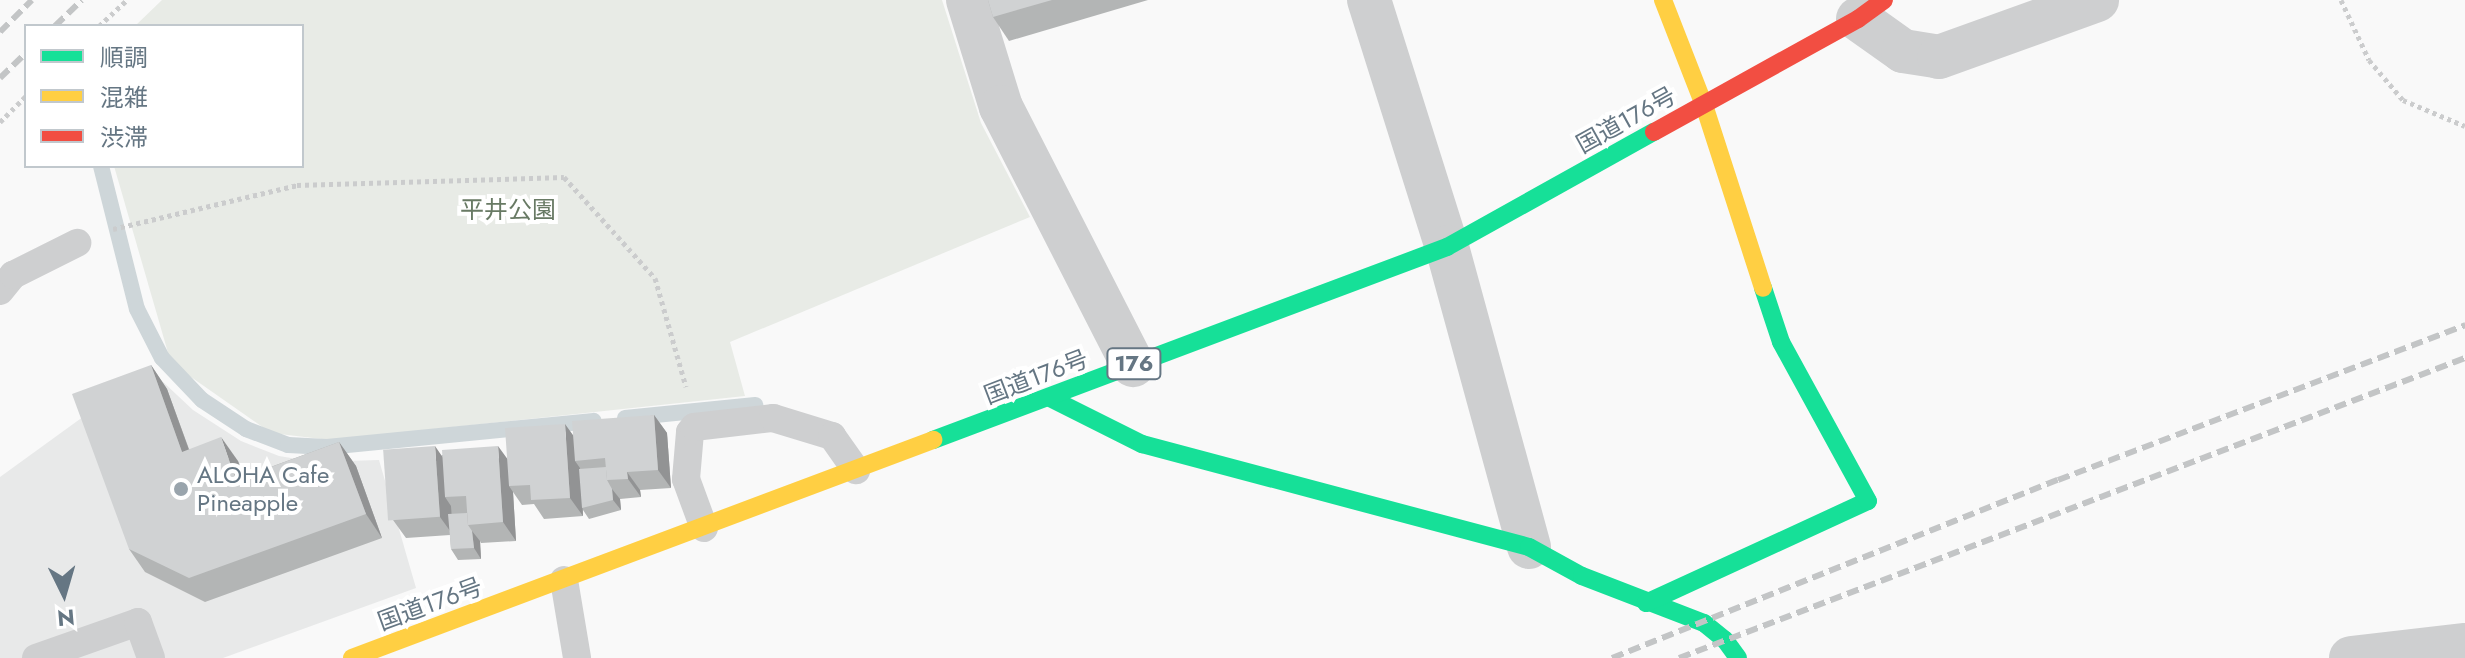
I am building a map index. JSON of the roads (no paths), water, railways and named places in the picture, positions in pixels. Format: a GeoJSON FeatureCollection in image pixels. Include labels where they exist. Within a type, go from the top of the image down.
{"type":"FeatureCollection","features":[{"type":"Feature","properties":{"kind":"main road"},"geometry":{"type":"LineString","coordinates":[[1646,603],[1868,501],[1781,342],[1704,105],[1663,0]]}},
{"type":"Feature","properties":{"kind":"main road","name":"国道176号"},"geometry":{"type":"LineString","coordinates":[[352,658],[1447,247],[1871,9]]}},
{"type":"Feature","properties":{"kind":"main road"},"geometry":{"type":"LineString","coordinates":[[1050,398],[1142,444],[1529,547],[1582,576],[1704,623],[1725,640],[1738,658]]}},
{"type":"Feature","properties":{"kind":"street"},"geometry":{"type":"LineString","coordinates":[[968,0],[1001,107],[1133,365]]}},
{"type":"Feature","properties":{"kind":"street"},"geometry":{"type":"LineString","coordinates":[[1369,0],[1447,247],[1529,547]]}},
{"type":"Feature","properties":{"kind":"street"},"geometry":{"type":"LineString","coordinates":[[1871,9],[1903,51],[1939,57],[2097,0]]}},
{"type":"Feature","properties":{"kind":"street"},"geometry":{"type":"LineString","coordinates":[[2351,658],[2465,645]]}},
{"type":"Feature","properties":{"kind":"lane"},"geometry":{"type":"LineString","coordinates":[[0,291],[13,275],[77,243]]}},
{"type":"Feature","properties":{"kind":"lane"},"geometry":{"type":"LineString","coordinates":[[704,528],[686,479],[690,432],[694,427],[773,418],[832,436],[856,470]]}},
{"type":"Feature","properties":{"kind":"lane"},"geometry":{"type":"LineString","coordinates":[[564,580],[577,658]]}},
{"type":"Feature","properties":{"kind":"lane"},"geometry":{"type":"LineString","coordinates":[[36,658],[138,622],[151,658]]}},
{"type":"Feature","properties":{"kind":"waterway"},"geometry":{"type":"LineString","coordinates":[[102,168],[137,309],[162,358],[202,400],[246,429],[288,445],[327,447],[594,421]]}},
{"type":"Feature","properties":{"kind":"waterway"},"geometry":{"type":"LineString","coordinates":[[625,418],[755,405]]}},
{"type":"Feature","properties":{"kind":"railway"},"geometry":{"type":"LineString","coordinates":[[0,32],[32,0]]}},
{"type":"Feature","properties":{"kind":"railway"},"geometry":{"type":"LineString","coordinates":[[57,24],[82,0]]}},
{"type":"Feature","properties":{"kind":"railway"},"geometry":{"type":"LineString","coordinates":[[0,78],[24,55]]}},
{"type":"Feature","properties":{"kind":"railway"},"geometry":{"type":"LineString","coordinates":[[1612,658],[2058,480],[2465,325]]}},
{"type":"Feature","properties":{"kind":"railway"},"geometry":{"type":"LineString","coordinates":[[1679,658],[2465,358]]}},
{"type":"Feature","properties":{"kind":"place","name":"ALOHA Cafe Pineapple"},"geometry":{"type":"Point","coordinates":[181,489]}},
{"type":"Feature","properties":{"kind":"park label","name":"平井公園"},"geometry":{"type":"Point","coordinates":[508,210]}}]}
